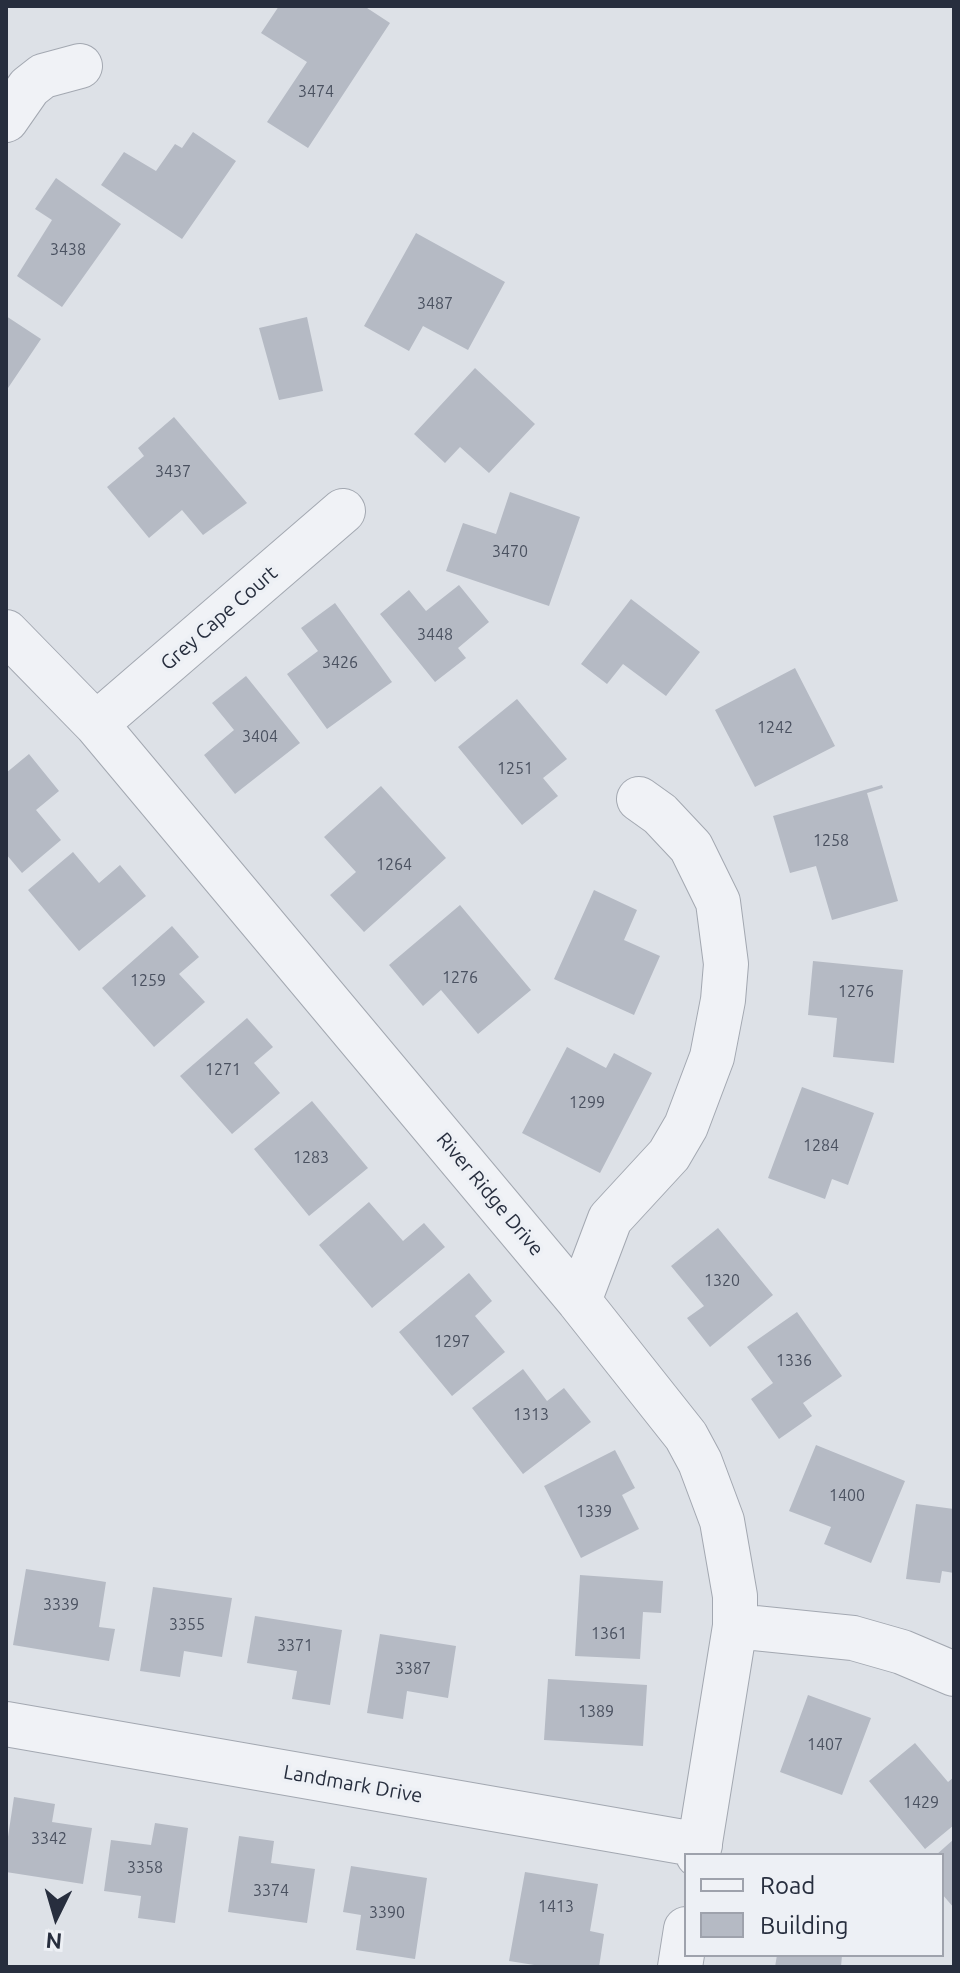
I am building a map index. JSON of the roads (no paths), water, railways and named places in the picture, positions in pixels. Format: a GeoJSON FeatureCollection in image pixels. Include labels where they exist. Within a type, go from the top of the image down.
{"type":"FeatureCollection","features":[{"type":"Feature","properties":{"kind":"street"},"geometry":{"type":"LineString","coordinates":[[6,120],[29,87],[43,76],[80,66]]}},
{"type":"Feature","properties":{"kind":"street","name":"Grey Cape Court"},"geometry":{"type":"LineString","coordinates":[[96,724],[343,511]]}},
{"type":"Feature","properties":{"kind":"street","name":"River Ridge Drive"},"geometry":{"type":"LineString","coordinates":[[6,632],[96,724],[579,1301],[686,1436],[712,1488],[729,1546],[735,1596],[735,1626],[699,1850]]}},
{"type":"Feature","properties":{"kind":"street"},"geometry":{"type":"LineString","coordinates":[[579,1301],[610,1219],[669,1155],[686,1126],[712,1057],[723,1000],[726,964],[718,902],[691,847],[660,814],[639,799]]}},
{"type":"Feature","properties":{"kind":"street"},"geometry":{"type":"LineString","coordinates":[[735,1626],[853,1638],[902,1652],[954,1674]]}},
{"type":"Feature","properties":{"kind":"street","name":"Landmark Drive"},"geometry":{"type":"LineString","coordinates":[[6,1724],[699,1850]]}},
{"type":"Feature","properties":{"kind":"street"},"geometry":{"type":"LineString","coordinates":[[680,1967],[684,1942]]}}]}
